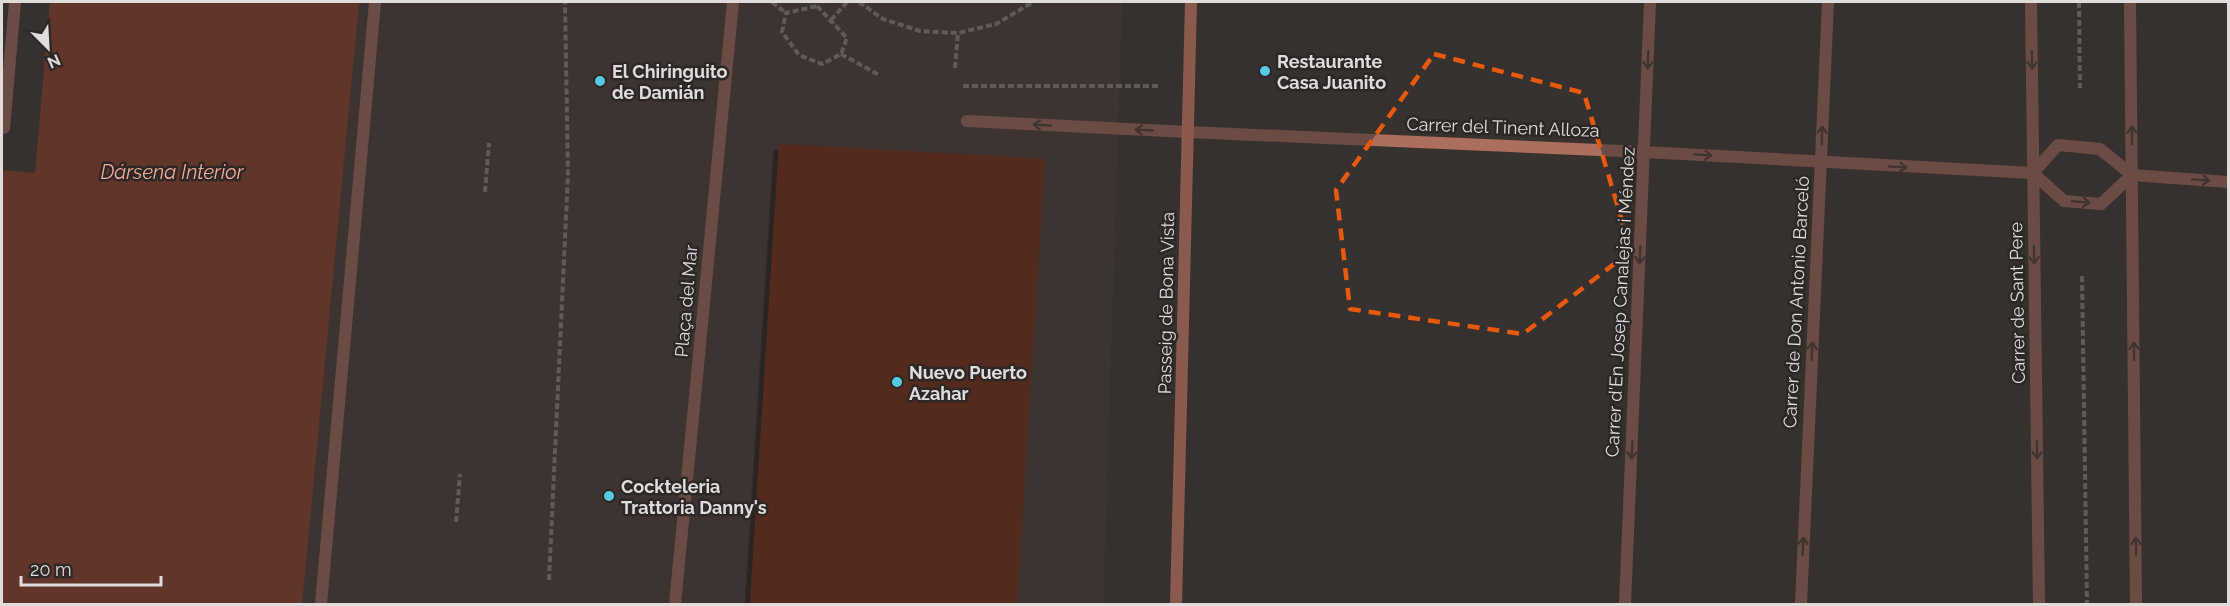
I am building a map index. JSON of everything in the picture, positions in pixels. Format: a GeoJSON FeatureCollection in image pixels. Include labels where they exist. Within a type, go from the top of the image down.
{"type":"FeatureCollection","features":[{"type":"Feature","properties":{"kind":"street"},"geometry":{"type":"LineString","coordinates":[[4,128],[15,2]]}},
{"type":"Feature","properties":{"kind":"street"},"geometry":{"type":"LineString","coordinates":[[321,604],[375,2]]}},
{"type":"Feature","properties":{"kind":"street","name":"Plaça del Mar"},"geometry":{"type":"LineString","coordinates":[[675,604],[733,2]]}},
{"type":"Feature","properties":{"kind":"street","name":"Passeig de Bona Vista"},"geometry":{"type":"LineString","coordinates":[[1176,604],[1191,2]]}},
{"type":"Feature","properties":{"kind":"street","name":"Carrer d'En Josep Canalejas i Méndez"},"geometry":{"type":"LineString","coordinates":[[1625,604],[1650,2]]}},
{"type":"Feature","properties":{"kind":"street","name":"Carrer de Don Antonio Barceló"},"geometry":{"type":"LineString","coordinates":[[1801,604],[1828,2]]}},
{"type":"Feature","properties":{"kind":"street","name":"Carrer de Sant Pere"},"geometry":{"type":"LineString","coordinates":[[2031,2],[2039,604]]}},
{"type":"Feature","properties":{"kind":"street"},"geometry":{"type":"LineString","coordinates":[[2130,2],[2136,604]]}},
{"type":"Feature","properties":{"kind":"street","name":"Carrer del Tinent Alloza"},"geometry":{"type":"LineString","coordinates":[[967,121],[1645,152],[2033,173]]}},
{"type":"Feature","properties":{"kind":"street"},"geometry":{"type":"LineString","coordinates":[[2132,176],[2101,204],[2064,201],[2033,173],[2058,145],[2100,149],[2132,176],[2229,182]]}},
{"type":"Feature","properties":{"kind":"path"},"geometry":{"type":"LineString","coordinates":[[549,580],[568,174],[566,2]]}},
{"type":"Feature","properties":{"kind":"path"},"geometry":{"type":"LineString","coordinates":[[771,2],[786,13],[817,6],[847,38],[841,54],[822,64],[799,55],[782,32],[786,13]]}},
{"type":"Feature","properties":{"kind":"path"},"geometry":{"type":"LineString","coordinates":[[831,20],[847,2]]}},
{"type":"Feature","properties":{"kind":"path"},"geometry":{"type":"LineString","coordinates":[[859,2],[883,19],[920,31],[958,33],[996,24],[1033,2]]}},
{"type":"Feature","properties":{"kind":"path"},"geometry":{"type":"LineString","coordinates":[[2079,2],[2080,88]]}},
{"type":"Feature","properties":{"kind":"path"},"geometry":{"type":"LineString","coordinates":[[955,68],[958,33]]}},
{"type":"Feature","properties":{"kind":"path"},"geometry":{"type":"LineString","coordinates":[[841,54],[879,75]]}},
{"type":"Feature","properties":{"kind":"path"},"geometry":{"type":"LineString","coordinates":[[963,86],[1189,86]]}},
{"type":"Feature","properties":{"kind":"path"},"geometry":{"type":"LineString","coordinates":[[485,192],[489,143]]}},
{"type":"Feature","properties":{"kind":"path"},"geometry":{"type":"LineString","coordinates":[[2082,276],[2087,604]]}},
{"type":"Feature","properties":{"kind":"path"},"geometry":{"type":"LineString","coordinates":[[456,522],[460,474]]}},
{"type":"Feature","properties":{"kind":"highlighted area"},"geometry":{"type":"Polygon","coordinates":[[[1434,54],[1584,93],[1631,251],[1523,334],[1350,309],[1336,190],[1434,54]]]}},
{"type":"Feature","properties":{"kind":"shaded area"},"geometry":{"type":"Polygon","coordinates":[[[2,2],[1122,2],[1103,604],[2,604],[2,2]]]}},
{"type":"Feature","properties":{"kind":"water","name":"Dársena Interior"},"geometry":{"type":"Polygon","coordinates":[[[2,2],[359,2],[302,604],[2,604],[2,2]]]}},
{"type":"Feature","properties":{"kind":"pier"},"geometry":{"type":"Polygon","coordinates":[[[2,2],[50,2],[35,173],[2,170],[2,2]]]}},
{"type":"Feature","properties":{"kind":"building","name":"Nuevo Puerto Azahar"},"geometry":{"type":"Polygon","coordinates":[[[779,144],[1045,159],[1017,604],[750,604],[779,144]]]}},
{"type":"Feature","properties":{"kind":"place","name":"Restaurante Casa Juanito"},"geometry":{"type":"Point","coordinates":[1265,71]}},
{"type":"Feature","properties":{"kind":"place","name":"El Chiringuito de Damián"},"geometry":{"type":"Point","coordinates":[600,81]}},
{"type":"Feature","properties":{"kind":"place","name":"Nuevo Puerto Azahar"},"geometry":{"type":"Point","coordinates":[897,382]}},
{"type":"Feature","properties":{"kind":"place","name":"Cockteleria Trattoria Danny's"},"geometry":{"type":"Point","coordinates":[609,496]}}]}
